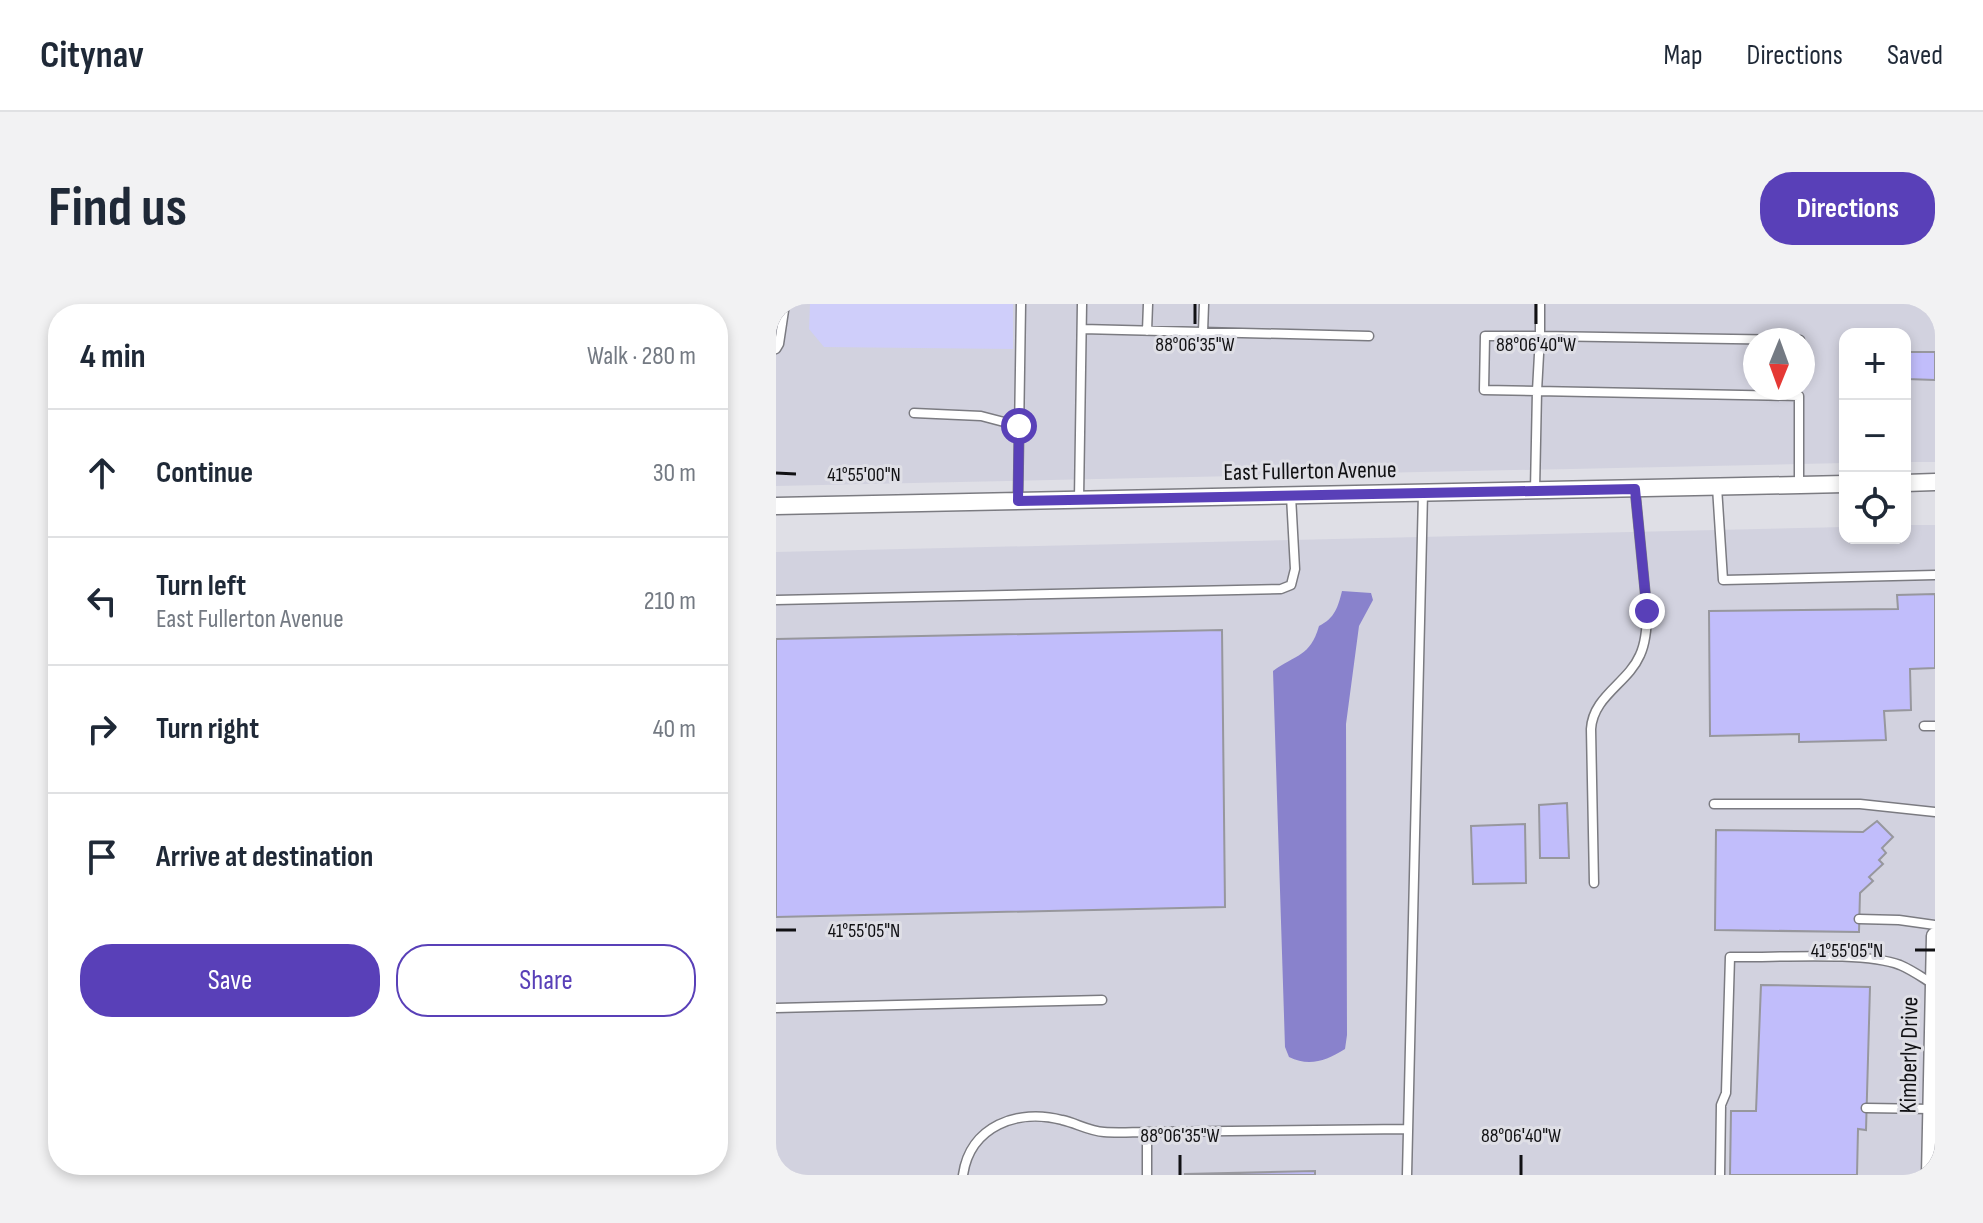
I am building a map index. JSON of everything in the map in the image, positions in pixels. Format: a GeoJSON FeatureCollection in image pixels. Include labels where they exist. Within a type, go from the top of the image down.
{"type":"FeatureCollection","features":[{"type":"Feature","properties":{"kind":"street"},"geometry":{"type":"LineString","coordinates":[[1911,483],[1935,482]]}},
{"type":"Feature","properties":{"kind":"street","name":"East Fullerton Avenue"},"geometry":{"type":"LineString","coordinates":[[776,506],[1839,484]]}},
{"type":"Feature","properties":{"kind":"street","name":"Kimberly Drive"},"geometry":{"type":"LineString","coordinates":[[1930,1175],[1935,936]]}},
{"type":"Feature","properties":{"kind":"lane"},"geometry":{"type":"LineString","coordinates":[[776,349],[785,304]]}},
{"type":"Feature","properties":{"kind":"lane"},"geometry":{"type":"LineString","coordinates":[[1018,501],[1021,304]]}},
{"type":"Feature","properties":{"kind":"lane"},"geometry":{"type":"LineString","coordinates":[[1079,500],[1082,304]]}},
{"type":"Feature","properties":{"kind":"lane"},"geometry":{"type":"LineString","coordinates":[[1147,331],[1148,304]]}},
{"type":"Feature","properties":{"kind":"lane"},"geometry":{"type":"LineString","coordinates":[[1203,332],[1204,304]]}},
{"type":"Feature","properties":{"kind":"lane"},"geometry":{"type":"LineString","coordinates":[[1535,490],[1540,304]]}},
{"type":"Feature","properties":{"kind":"lane"},"geometry":{"type":"LineString","coordinates":[[1082,329],[1369,336]]}},
{"type":"Feature","properties":{"kind":"lane"},"geometry":{"type":"LineString","coordinates":[[1743,339],[1485,336],[1484,390],[1743,392]]}},
{"type":"Feature","properties":{"kind":"lane"},"geometry":{"type":"LineString","coordinates":[[1799,400],[1799,485]]}},
{"type":"Feature","properties":{"kind":"lane"},"geometry":{"type":"LineString","coordinates":[[914,413],[981,416],[1019,426]]}},
{"type":"Feature","properties":{"kind":"lane"},"geometry":{"type":"LineString","coordinates":[[1717,487],[1723,580],[1935,575]]}},
{"type":"Feature","properties":{"kind":"lane"},"geometry":{"type":"LineString","coordinates":[[1594,883],[1593,713],[1640,656],[1646,631],[1647,611],[1635,489]]}},
{"type":"Feature","properties":{"kind":"lane"},"geometry":{"type":"LineString","coordinates":[[1407,1175],[1423,493]]}},
{"type":"Feature","properties":{"kind":"lane"},"geometry":{"type":"LineString","coordinates":[[776,600],[1281,589],[1291,585],[1295,569],[1291,496]]}},
{"type":"Feature","properties":{"kind":"lane"},"geometry":{"type":"LineString","coordinates":[[1924,726],[1935,726]]}},
{"type":"Feature","properties":{"kind":"lane"},"geometry":{"type":"LineString","coordinates":[[1714,804],[1860,804],[1935,812]]}},
{"type":"Feature","properties":{"kind":"lane"},"geometry":{"type":"LineString","coordinates":[[1859,919],[1935,925]]}},
{"type":"Feature","properties":{"kind":"lane"},"geometry":{"type":"LineString","coordinates":[[1720,1175],[1730,957],[1883,961],[1900,965],[1934,984]]}},
{"type":"Feature","properties":{"kind":"lane"},"geometry":{"type":"LineString","coordinates":[[776,1008],[1102,1000]]}},
{"type":"Feature","properties":{"kind":"lane"},"geometry":{"type":"LineString","coordinates":[[1866,1108],[1932,1109]]}},
{"type":"Feature","properties":{"kind":"lane"},"geometry":{"type":"LineString","coordinates":[[963,1175],[970,1151],[980,1135],[996,1124],[1015,1118],[1060,1119],[1101,1132],[1407,1129]]}},
{"type":"Feature","properties":{"kind":"lane"},"geometry":{"type":"LineString","coordinates":[[1147,1132],[1147,1175]]}},
{"type":"Feature","properties":{"kind":"shaded area"},"geometry":{"type":"Polygon","coordinates":[[[776,304],[1935,304],[1935,462],[1911,462],[1911,328],[1839,328],[1839,463],[776,486],[776,304]]]}},
{"type":"Feature","properties":{"kind":"shaded area"},"geometry":{"type":"Polygon","coordinates":[[[810,304],[1013,304],[1013,349],[824,347],[809,329],[810,304]]]}},
{"type":"Feature","properties":{"kind":"shaded area"},"geometry":{"type":"Polygon","coordinates":[[[1911,525],[1935,525],[1935,1175],[776,1175],[776,552],[1839,527],[1839,544],[1911,544],[1911,525]]]}},
{"type":"Feature","properties":{"kind":"shaded area"},"geometry":{"type":"Polygon","coordinates":[[[1342,591],[1371,593],[1373,600],[1359,626],[1346,724],[1347,1035],[1345,1049],[1331,1057],[1304,1062],[1289,1057],[1285,1047],[1273,671],[1307,649],[1319,626],[1335,612],[1342,591]]]}},
{"type":"Feature","properties":{"kind":"building"},"geometry":{"type":"Polygon","coordinates":[[[1911,352],[1935,352],[1935,380],[1911,379],[1911,352]]]}},
{"type":"Feature","properties":{"kind":"building"},"geometry":{"type":"Polygon","coordinates":[[[1935,594],[1935,668],[1910,669],[1911,710],[1884,711],[1886,740],[1799,742],[1799,734],[1710,736],[1709,611],[1898,609],[1897,595],[1935,594]]]}},
{"type":"Feature","properties":{"kind":"building"},"geometry":{"type":"Polygon","coordinates":[[[1222,630],[1225,907],[776,917],[776,639],[1222,630]]]}},
{"type":"Feature","properties":{"kind":"building"},"geometry":{"type":"Polygon","coordinates":[[[1567,803],[1569,858],[1540,858],[1539,805],[1567,803]]]}},
{"type":"Feature","properties":{"kind":"building"},"geometry":{"type":"Polygon","coordinates":[[[1877,821],[1893,837],[1882,848],[1886,853],[1879,860],[1883,864],[1869,877],[1873,881],[1860,893],[1859,932],[1715,930],[1716,830],[1863,832],[1877,821]]]}},
{"type":"Feature","properties":{"kind":"building"},"geometry":{"type":"Polygon","coordinates":[[[1525,824],[1526,883],[1473,884],[1471,826],[1525,824]]]}},
{"type":"Feature","properties":{"kind":"building"},"geometry":{"type":"Polygon","coordinates":[[[1761,985],[1870,987],[1866,1130],[1858,1129],[1857,1175],[1730,1175],[1731,1111],[1756,1111],[1761,985]]]}},
{"type":"Feature","properties":{"kind":"building"},"geometry":{"type":"Polygon","coordinates":[[[1315,1171],[1315,1175],[1184,1174],[1315,1171]]]}},
{"type":"Feature","properties":{"kind":"route"},"geometry":{"type":"LineString","coordinates":[[1019,426],[1018,501],[1635,489],[1647,611]]}}]}
